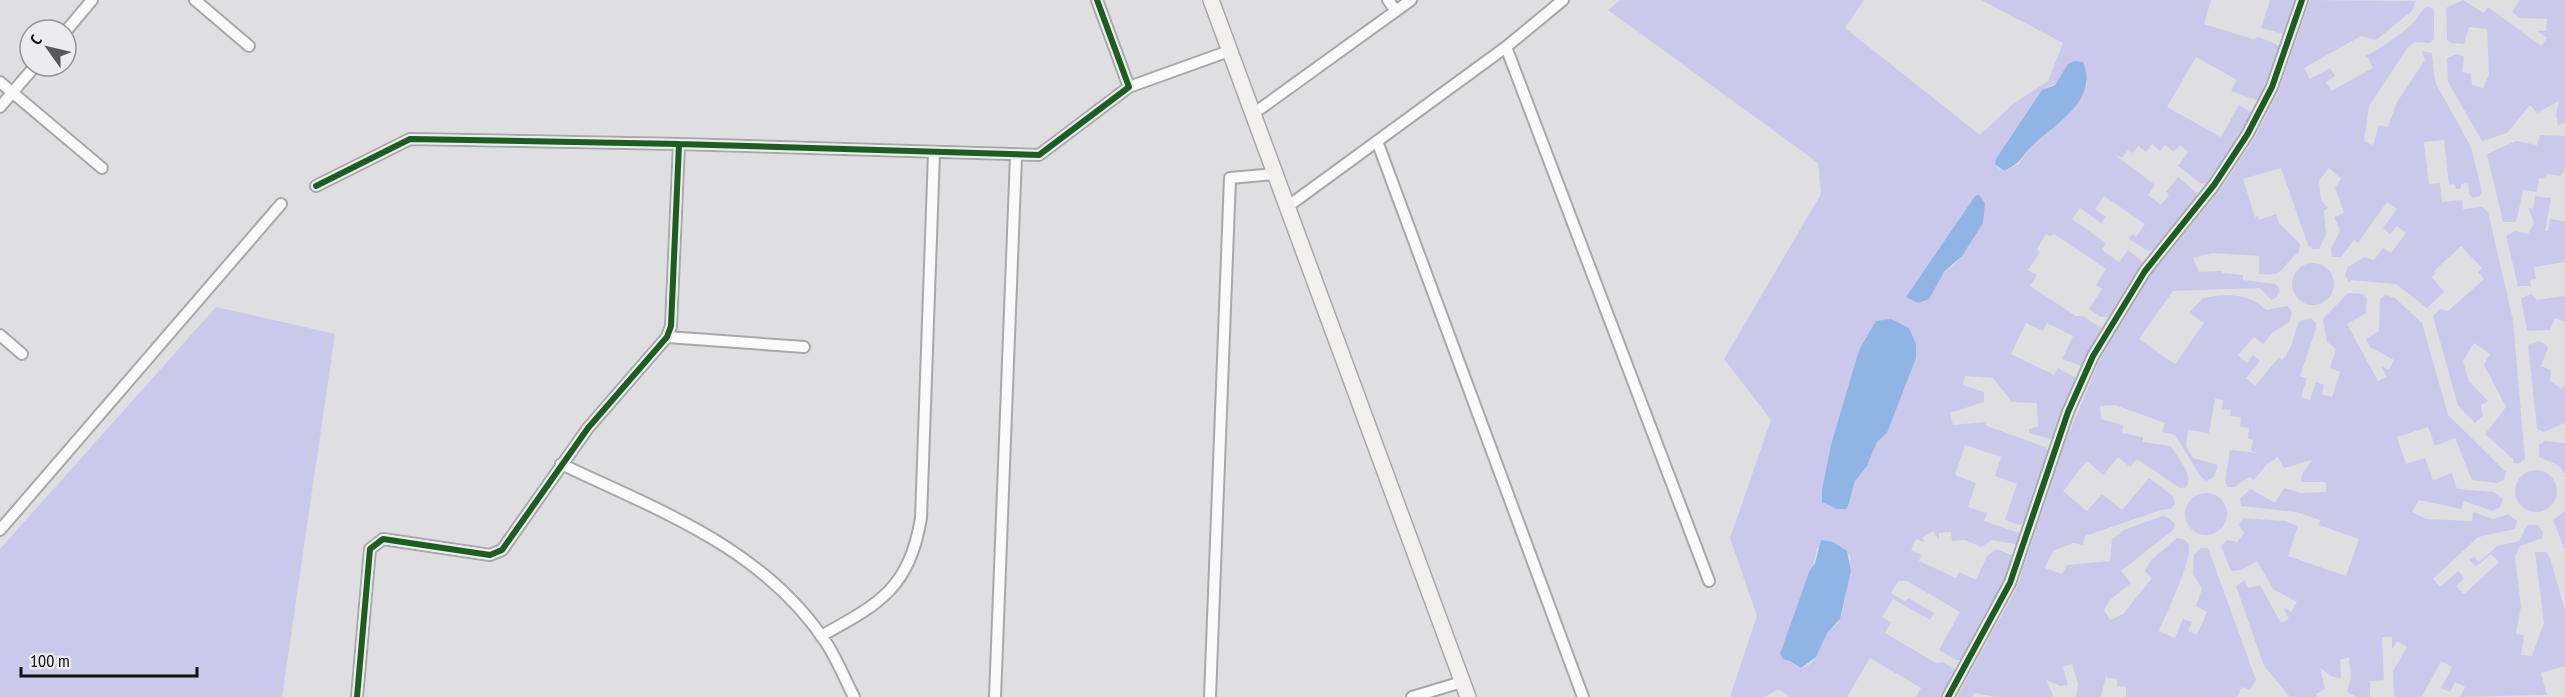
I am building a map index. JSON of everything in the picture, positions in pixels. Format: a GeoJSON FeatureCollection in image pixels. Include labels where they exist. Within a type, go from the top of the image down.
{"type":"FeatureCollection","features":[{"type":"Feature","properties":{"kind":"street"},"geometry":{"type":"LineString","coordinates":[[77,18],[92,0]]}},
{"type":"Feature","properties":{"kind":"street"},"geometry":{"type":"LineString","coordinates":[[195,0],[249,46]]}},
{"type":"Feature","properties":{"kind":"street"},"geometry":{"type":"LineString","coordinates":[[1097,0],[1129,87]]}},
{"type":"Feature","properties":{"kind":"street"},"geometry":{"type":"LineString","coordinates":[[1211,0],[1468,697]]}},
{"type":"Feature","properties":{"kind":"street"},"geometry":{"type":"LineString","coordinates":[[1388,0],[1396,11]]}},
{"type":"Feature","properties":{"kind":"street"},"geometry":{"type":"LineString","coordinates":[[1253,114],[1411,0]]}},
{"type":"Feature","properties":{"kind":"street"},"geometry":{"type":"LineString","coordinates":[[1287,207],[1506,47],[1563,0]]}},
{"type":"Feature","properties":{"kind":"street"},"geometry":{"type":"LineString","coordinates":[[1948,697],[2010,584],[2057,442],[2093,356],[2145,271],[2214,185],[2247,135],[2272,87],[2302,0]]}},
{"type":"Feature","properties":{"kind":"street"},"geometry":{"type":"LineString","coordinates":[[1506,47],[1709,581]]}},
{"type":"Feature","properties":{"kind":"street"},"geometry":{"type":"LineString","coordinates":[[316,186],[410,139],[679,144],[1039,155],[1129,87],[1229,51]]}},
{"type":"Feature","properties":{"kind":"street"},"geometry":{"type":"LineString","coordinates":[[0,107],[25,78]]}},
{"type":"Feature","properties":{"kind":"street"},"geometry":{"type":"LineString","coordinates":[[0,82],[102,168]]}},
{"type":"Feature","properties":{"kind":"street"},"geometry":{"type":"LineString","coordinates":[[1377,141],[1583,697]]}},
{"type":"Feature","properties":{"kind":"street"},"geometry":{"type":"LineString","coordinates":[[357,697],[370,549],[383,539],[490,555],[502,550],[561,464],[667,337],[671,326],[679,144]]}},
{"type":"Feature","properties":{"kind":"street"},"geometry":{"type":"LineString","coordinates":[[821,636],[881,600],[904,573],[918,538],[921,518],[934,153]]}},
{"type":"Feature","properties":{"kind":"street"},"geometry":{"type":"LineString","coordinates":[[995,697],[1016,156]]}},
{"type":"Feature","properties":{"kind":"street"},"geometry":{"type":"LineString","coordinates":[[1210,697],[1230,178],[1274,174]]}},
{"type":"Feature","properties":{"kind":"street"},"geometry":{"type":"LineString","coordinates":[[0,530],[281,204]]}},
{"type":"Feature","properties":{"kind":"street"},"geometry":{"type":"LineString","coordinates":[[0,335],[22,354]]}},
{"type":"Feature","properties":{"kind":"street"},"geometry":{"type":"LineString","coordinates":[[667,337],[804,347]]}},
{"type":"Feature","properties":{"kind":"street"},"geometry":{"type":"LineString","coordinates":[[561,464],[724,544],[753,564],[780,589],[821,636],[854,697]]}},
{"type":"Feature","properties":{"kind":"street"},"geometry":{"type":"LineString","coordinates":[[1412,697],[1462,682]]}},
{"type":"Feature","properties":{"kind":"shaded area"},"geometry":{"type":"Polygon","coordinates":[[[1620,0],[1864,0],[1845,28],[1980,135],[2013,104],[2048,81],[2063,43],[1981,0],[2211,0],[2204,24],[2253,39],[2259,37],[2280,46],[2259,101],[2231,91],[2237,80],[2196,57],[2167,107],[2221,137],[2239,105],[2253,113],[2243,133],[2208,184],[2200,183],[2178,166],[2188,152],[2180,145],[2174,152],[2165,145],[2160,151],[2152,144],[2146,152],[2138,146],[2133,153],[2128,150],[2122,158],[2114,154],[2155,185],[2148,195],[2161,205],[2169,195],[2166,192],[2178,177],[2197,193],[2195,201],[2154,249],[2148,251],[2129,239],[2132,234],[2136,237],[2145,224],[2104,196],[2095,209],[2106,217],[2101,223],[2080,208],[2072,219],[2106,243],[2102,250],[2119,262],[2128,250],[2143,262],[2108,317],[2101,317],[2089,309],[2102,289],[2096,285],[2106,269],[2054,234],[2050,236],[2046,234],[2037,249],[2040,252],[2028,270],[2037,275],[2030,286],[2076,316],[2083,316],[2101,328],[2081,366],[2062,359],[2073,336],[2047,323],[2043,331],[2026,323],[2011,354],[2054,375],[2058,368],[2076,378],[2054,437],[2050,439],[2029,433],[2029,429],[2038,427],[2037,403],[2012,402],[1993,378],[1965,376],[1963,385],[1984,392],[1984,402],[1950,413],[1953,425],[1984,422],[1987,426],[2045,447],[2049,452],[2026,522],[2019,525],[2005,520],[2017,484],[1995,476],[2001,457],[1965,445],[1955,475],[1976,483],[1968,507],[1987,513],[1984,521],[2019,533],[2018,545],[1992,540],[1981,547],[1965,540],[1952,541],[1951,532],[1939,533],[1939,540],[1933,531],[1922,538],[1925,542],[1916,539],[1911,550],[1921,555],[1919,561],[1956,578],[1959,572],[1976,580],[1987,556],[1996,549],[2014,556],[2005,581],[1963,660],[1956,660],[1939,650],[1960,612],[1907,581],[1898,581],[1891,593],[1906,602],[1908,598],[1934,613],[1930,620],[1893,599],[1882,617],[1891,622],[1885,633],[1936,663],[1943,662],[1954,669],[1956,674],[1943,697],[1916,697],[1921,688],[1870,658],[1847,697],[1790,697],[1778,689],[1765,697],[1730,697],[1757,616],[1730,538],[1771,420],[1724,359],[1821,194],[1818,163],[1608,10],[1620,0]],[[2085,68],[2042,90],[1996,167],[2004,171],[2019,164],[2031,146],[2067,116],[2087,84],[2085,68]],[[1975,196],[1906,297],[1949,269],[1962,255],[1967,247],[1973,222],[1975,196]],[[1859,350],[1822,490],[1848,506],[1855,481],[1867,466],[1877,442],[1887,433],[1892,419],[1859,350]],[[1817,548],[1796,609],[1790,641],[1788,660],[1801,668],[1812,662],[1827,632],[1838,623],[1843,611],[1848,579],[1850,555],[1817,548]]]}},
{"type":"Feature","properties":{"kind":"shaded area"},"geometry":{"type":"Polygon","coordinates":[[[2270,0],[2297,0],[2284,34],[2261,28],[2270,0]]]}},
{"type":"Feature","properties":{"kind":"shaded area"},"geometry":{"type":"Polygon","coordinates":[[[2310,0],[2416,1],[2412,11],[2376,40],[2361,36],[2304,68],[2310,79],[2330,68],[2335,76],[2326,82],[2331,91],[2373,68],[2368,58],[2364,57],[2406,29],[2425,8],[2428,6],[2434,9],[2434,39],[2430,43],[2415,42],[2408,47],[2369,106],[2364,141],[2373,145],[2379,125],[2388,127],[2397,102],[2425,60],[2422,51],[2432,53],[2435,82],[2471,147],[2482,192],[2480,196],[2473,198],[2469,194],[2468,183],[2461,184],[2461,188],[2456,189],[2455,184],[2449,185],[2444,140],[2424,142],[2429,184],[2440,183],[2442,202],[2462,200],[2463,209],[2482,207],[2488,212],[2513,320],[2525,459],[2518,464],[2513,463],[2514,460],[2485,434],[2506,407],[2484,365],[2490,354],[2474,343],[2463,361],[2469,381],[2488,401],[2481,405],[2483,416],[2475,423],[2458,406],[2433,316],[2440,309],[2448,311],[2484,279],[2478,272],[2482,268],[2461,246],[2434,271],[2436,273],[2432,277],[2444,292],[2427,308],[2396,284],[2351,280],[2349,282],[2345,275],[2348,267],[2364,257],[2374,260],[2383,248],[2391,253],[2406,233],[2397,226],[2390,234],[2383,228],[2397,209],[2387,202],[2358,243],[2354,240],[2341,257],[2332,257],[2331,249],[2340,230],[2334,217],[2344,213],[2335,188],[2341,179],[2329,168],[2319,181],[2321,200],[2328,208],[2324,211],[2326,234],[2319,249],[2312,249],[2308,245],[2281,168],[2243,179],[2255,217],[2258,216],[2259,220],[2276,214],[2279,223],[2300,244],[2299,252],[2282,270],[2274,274],[2259,274],[2259,256],[2212,253],[2193,258],[2199,272],[2222,271],[2222,273],[2243,275],[2243,280],[2276,284],[2280,290],[2276,298],[2271,300],[2260,288],[2173,291],[2139,339],[2175,364],[2204,323],[2189,313],[2202,299],[2227,295],[2252,300],[2266,310],[2287,306],[2291,310],[2291,315],[2286,324],[2273,332],[2263,344],[2254,337],[2238,355],[2247,363],[2253,355],[2260,361],[2246,378],[2255,386],[2279,357],[2282,360],[2291,345],[2300,321],[2311,318],[2316,323],[2316,328],[2300,376],[2307,378],[2301,397],[2310,400],[2316,382],[2324,385],[2322,394],[2332,397],[2340,372],[2330,368],[2336,349],[2327,342],[2323,319],[2348,293],[2363,294],[2367,298],[2366,313],[2347,324],[2378,381],[2387,377],[2381,366],[2389,370],[2394,360],[2370,347],[2366,339],[2379,331],[2380,299],[2386,295],[2395,298],[2422,323],[2448,415],[2506,472],[2504,480],[2497,483],[2472,480],[2455,438],[2435,446],[2428,427],[2397,437],[2406,464],[2425,458],[2433,480],[2452,473],[2457,489],[2494,492],[2503,499],[2500,507],[2492,511],[2464,501],[2461,509],[2419,500],[2412,512],[2426,519],[2472,521],[2473,512],[2493,519],[2508,514],[2517,521],[2515,529],[2478,537],[2433,579],[2440,587],[2458,571],[2464,578],[2456,586],[2464,594],[2499,562],[2491,554],[2476,567],[2470,560],[2474,556],[2479,562],[2497,546],[2519,541],[2527,525],[2538,525],[2543,532],[2542,538],[2520,546],[2515,557],[2521,606],[2516,634],[2524,635],[2521,655],[2532,656],[2544,623],[2535,552],[2546,552],[2550,558],[2565,610],[2565,666],[2541,673],[2547,695],[2460,697],[2465,687],[2455,682],[2450,692],[2441,688],[2452,667],[2441,661],[2422,697],[2394,697],[2393,671],[2407,647],[2397,641],[2392,649],[2392,637],[2382,637],[2384,680],[2370,681],[2370,697],[2356,697],[2347,692],[2351,678],[2349,657],[2340,660],[2341,678],[2333,677],[2320,668],[2325,689],[2316,694],[2317,697],[2290,697],[2264,666],[2236,586],[2245,580],[2248,588],[2260,585],[2281,623],[2289,619],[2283,607],[2291,612],[2297,602],[2273,589],[2257,561],[2241,570],[2231,571],[2221,546],[2227,540],[2237,542],[2244,533],[2239,525],[2243,518],[2285,521],[2298,526],[2288,556],[2346,576],[2359,539],[2319,525],[2320,520],[2296,512],[2241,506],[2240,498],[2251,489],[2275,503],[2284,488],[2301,493],[2326,492],[2326,482],[2301,482],[2302,474],[2312,460],[2284,468],[2278,457],[2267,464],[2254,480],[2249,477],[2234,487],[2228,487],[2225,481],[2230,450],[2259,453],[2251,451],[2253,440],[2248,439],[2249,428],[2240,427],[2241,417],[2230,416],[2231,410],[2222,409],[2223,400],[2215,399],[2209,433],[2188,430],[2186,446],[2193,458],[2218,465],[2214,477],[2206,481],[2201,477],[2175,435],[2162,432],[2165,423],[2115,405],[2100,406],[2101,419],[2123,425],[2122,433],[2143,437],[2143,442],[2171,446],[2185,467],[2188,484],[2185,488],[2180,488],[2137,459],[2130,467],[2118,457],[2103,475],[2087,461],[2063,491],[2087,511],[2102,494],[2122,510],[2149,478],[2173,496],[2175,504],[2171,509],[2161,510],[2085,536],[2083,545],[2073,543],[2053,551],[2045,568],[2062,574],[2067,565],[2110,561],[2112,539],[2124,530],[2162,516],[2167,517],[2175,524],[2173,530],[2121,571],[2131,583],[2110,600],[2104,610],[2110,620],[2123,614],[2152,578],[2145,571],[2151,560],[2177,538],[2183,539],[2189,545],[2187,562],[2159,631],[2175,638],[2183,619],[2192,622],[2188,631],[2197,635],[2207,612],[2196,606],[2202,589],[2193,574],[2194,554],[2201,548],[2208,548],[2256,680],[2250,690],[2242,687],[2237,697],[2126,697],[2126,687],[2117,686],[2117,679],[2107,678],[2107,672],[2101,697],[2076,697],[2078,684],[2072,664],[2063,667],[2068,685],[2060,686],[2046,680],[2054,697],[1996,697],[1974,693],[1973,697],[1957,697],[2017,587],[2064,445],[2100,359],[2151,275],[2220,190],[2254,139],[2279,90],[2310,0]]]}},
{"type":"Feature","properties":{"kind":"shaded area"},"geometry":{"type":"Polygon","coordinates":[[[2463,0],[2484,13],[2488,7],[2541,46],[2547,38],[2537,31],[2546,31],[2547,19],[2519,18],[2512,12],[2520,0],[2565,0],[2565,123],[2558,125],[2556,115],[2559,101],[2537,113],[2530,105],[2507,133],[2482,141],[2448,82],[2447,58],[2458,54],[2464,57],[2462,72],[2471,74],[2472,85],[2483,88],[2489,75],[2487,29],[2469,27],[2464,44],[2447,40],[2446,8],[2463,0]]]}},
{"type":"Feature","properties":{"kind":"shaded area"},"geometry":{"type":"Polygon","coordinates":[[[2074,61],[2083,62],[2086,75],[2081,99],[2064,119],[2034,144],[2019,161],[2004,171],[1995,164],[1996,159],[2042,90],[2055,85],[2068,64],[2074,61]]]}},
{"type":"Feature","properties":{"kind":"shaded area"},"geometry":{"type":"Polygon","coordinates":[[[2540,135],[2565,136],[2565,169],[2561,176],[2547,174],[2546,179],[2539,178],[2537,192],[2523,190],[2517,219],[2515,222],[2503,222],[2487,154],[2516,141],[2537,145],[2540,135]]]}},
{"type":"Feature","properties":{"kind":"shaded area"},"geometry":{"type":"Polygon","coordinates":[[[1979,195],[1985,203],[1983,223],[1962,256],[1944,272],[1929,299],[1918,303],[1906,297],[1975,196],[1979,195]]]}},
{"type":"Feature","properties":{"kind":"shaded area"},"geometry":{"type":"Polygon","coordinates":[[[2535,196],[2551,198],[2545,231],[2548,231],[2550,219],[2565,221],[2565,262],[2534,267],[2536,279],[2530,280],[2531,286],[2518,286],[2506,236],[2515,231],[2528,234],[2534,223],[2528,208],[2533,208],[2535,196]]]}},
{"type":"Feature","properties":{"kind":"shaded area"},"geometry":{"type":"Polygon","coordinates":[[[2313,263],[2321,264],[2328,269],[2333,276],[2333,292],[2328,299],[2321,304],[2313,305],[2305,304],[2298,299],[2293,292],[2292,284],[2293,276],[2298,269],[2305,264],[2313,263]]]}},
{"type":"Feature","properties":{"kind":"shaded area"},"geometry":{"type":"Polygon","coordinates":[[[2531,294],[2537,300],[2565,296],[2565,322],[2555,318],[2550,330],[2527,331],[2521,298],[2531,294]]]}},
{"type":"Feature","properties":{"kind":"shaded area"},"geometry":{"type":"Polygon","coordinates":[[[216,307],[335,334],[282,697],[0,697],[0,549],[216,307]]]}},
{"type":"Feature","properties":{"kind":"shaded area"},"geometry":{"type":"Polygon","coordinates":[[[1891,319],[1909,328],[1916,344],[1916,358],[1887,433],[1877,442],[1867,466],[1855,481],[1848,506],[1846,509],[1837,509],[1822,502],[1822,490],[1831,445],[1859,350],[1876,321],[1891,319]]]}},
{"type":"Feature","properties":{"kind":"shaded area"},"geometry":{"type":"Polygon","coordinates":[[[2539,341],[2548,348],[2541,366],[2551,370],[2550,381],[2562,389],[2565,384],[2565,423],[2544,432],[2537,429],[2528,345],[2539,341]]]}},
{"type":"Feature","properties":{"kind":"shaded area"},"geometry":{"type":"Polygon","coordinates":[[[2545,441],[2565,443],[2565,474],[2558,465],[2539,457],[2539,445],[2545,441]]]}},
{"type":"Feature","properties":{"kind":"shaded area"},"geometry":{"type":"Polygon","coordinates":[[[2536,470],[2544,471],[2551,476],[2556,483],[2556,499],[2551,506],[2544,511],[2536,512],[2528,511],[2521,506],[2516,499],[2515,491],[2516,483],[2521,476],[2528,471],[2536,470]]]}},
{"type":"Feature","properties":{"kind":"shaded area"},"geometry":{"type":"Polygon","coordinates":[[[2206,493],[2214,494],[2221,499],[2226,506],[2226,522],[2221,529],[2214,534],[2206,535],[2198,534],[2191,529],[2186,522],[2185,514],[2186,506],[2191,499],[2198,494],[2206,493]]]}},
{"type":"Feature","properties":{"kind":"shaded area"},"geometry":{"type":"Polygon","coordinates":[[[2565,511],[2565,548],[2564,548],[2553,520],[2565,511]]]}},
{"type":"Feature","properties":{"kind":"shaded area"},"geometry":{"type":"Polygon","coordinates":[[[1821,540],[1833,542],[1847,551],[1851,571],[1840,619],[1827,633],[1816,657],[1801,668],[1783,659],[1780,654],[1809,572],[1815,563],[1821,540]]]}},
{"type":"Feature","properties":{"kind":"cycle path"},"geometry":{"type":"LineString","coordinates":[[316,186],[410,139],[679,144],[1039,155],[1129,87],[1097,0]]}},
{"type":"Feature","properties":{"kind":"cycle path"},"geometry":{"type":"LineString","coordinates":[[1948,697],[2010,583],[2068,412],[2093,356],[2145,271],[2214,185],[2247,135],[2272,87],[2302,0]]}},
{"type":"Feature","properties":{"kind":"cycle path"},"geometry":{"type":"LineString","coordinates":[[357,697],[370,549],[383,539],[490,555],[502,550],[588,428],[667,337],[671,326],[679,144]]}}]}
